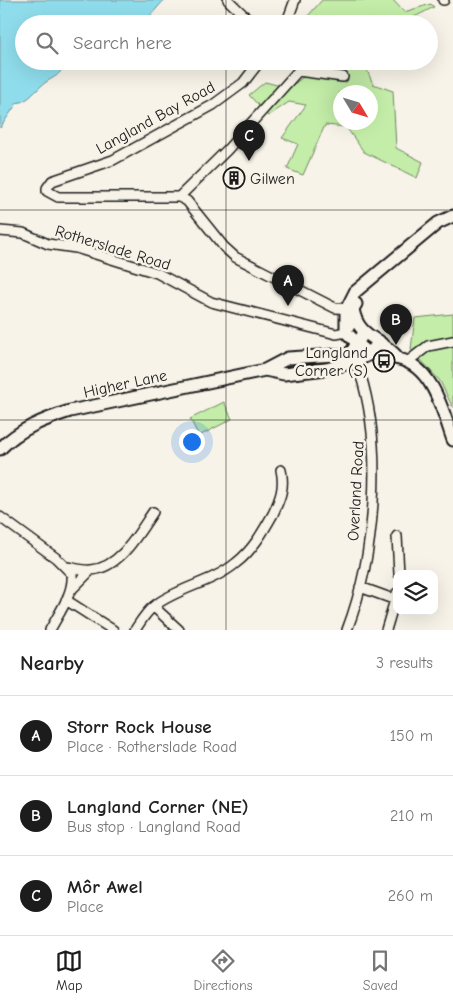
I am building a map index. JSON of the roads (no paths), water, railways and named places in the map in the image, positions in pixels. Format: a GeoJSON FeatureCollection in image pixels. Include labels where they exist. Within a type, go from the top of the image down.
{"type":"FeatureCollection","features":[{"type":"Feature","properties":{"kind":"street"},"geometry":{"type":"LineString","coordinates":[[228,0],[244,15]]}},
{"type":"Feature","properties":{"kind":"street"},"geometry":{"type":"LineString","coordinates":[[289,15],[295,0]]}},
{"type":"Feature","properties":{"kind":"street","name":"Langland Bay Road"},"geometry":{"type":"LineString","coordinates":[[179,197],[58,197],[50,194],[46,188],[52,181],[113,160],[213,105],[243,83],[253,70]]}},
{"type":"Feature","properties":{"kind":"street"},"geometry":{"type":"LineString","coordinates":[[343,77],[298,71],[227,150],[179,197],[187,201],[224,247],[235,256],[314,299],[351,313],[364,334],[389,347],[422,374],[435,391],[453,440]]}},
{"type":"Feature","properties":{"kind":"street"},"geometry":{"type":"LineString","coordinates":[[453,216],[438,223],[374,277],[351,313],[346,332],[370,354],[383,358],[403,360],[428,346],[453,341]]}},
{"type":"Feature","properties":{"kind":"street","name":"Rotherslade Road"},"geometry":{"type":"LineString","coordinates":[[0,231],[23,233],[48,244],[76,248],[157,273],[212,302],[336,334],[346,332]]}},
{"type":"Feature","properties":{"kind":"street"},"geometry":{"type":"LineString","coordinates":[[352,358],[364,334]]}},
{"type":"Feature","properties":{"kind":"street","name":"Higher Lane"},"geometry":{"type":"LineString","coordinates":[[0,449],[21,432],[45,419],[70,411],[265,370],[288,358],[352,358],[370,354],[379,341]]}},
{"type":"Feature","properties":{"kind":"street","name":"Overland Road"},"geometry":{"type":"LineString","coordinates":[[347,630],[360,587],[369,534],[374,444],[360,371],[352,358]]}},
{"type":"Feature","properties":{"kind":"street"},"geometry":{"type":"LineString","coordinates":[[135,630],[154,606],[170,596],[216,577],[246,555],[264,530],[281,495],[284,482],[280,470]]}},
{"type":"Feature","properties":{"kind":"street"},"geometry":{"type":"LineString","coordinates":[[70,591],[91,570],[110,563],[124,552],[153,512]]}},
{"type":"Feature","properties":{"kind":"street"},"geometry":{"type":"LineString","coordinates":[[0,517],[67,567],[72,574],[73,583],[70,591],[50,630]]}},
{"type":"Feature","properties":{"kind":"street"},"geometry":{"type":"LineString","coordinates":[[397,536],[399,570]]}},
{"type":"Feature","properties":{"kind":"street"},"geometry":{"type":"LineString","coordinates":[[67,567],[91,570]]}},
{"type":"Feature","properties":{"kind":"street"},"geometry":{"type":"LineString","coordinates":[[360,587],[393,599]]}},
{"type":"Feature","properties":{"kind":"street"},"geometry":{"type":"LineString","coordinates":[[66,600],[113,630]]}},
{"type":"Feature","properties":{"kind":"street"},"geometry":{"type":"LineString","coordinates":[[154,606],[179,630]]}},
{"type":"Feature","properties":{"kind":"street"},"geometry":{"type":"LineString","coordinates":[[386,630],[393,609]]}},
{"type":"Feature","properties":{"kind":"water"},"geometry":{"type":"Polygon","coordinates":[[[0,0],[164,0],[151,15],[15,15],[15,70],[62,70],[58,75],[46,82],[29,97],[17,103],[0,128],[0,0]]]}},
{"type":"Feature","properties":{"kind":"place","name":"Môr Awel"},"geometry":{"type":"Point","coordinates":[249,161]}},
{"type":"Feature","properties":{"kind":"place","name":"Gilwen"},"geometry":{"type":"Point","coordinates":[234,178]}},
{"type":"Feature","properties":{"kind":"place","name":"Storr Rock House"},"geometry":{"type":"Point","coordinates":[288,306]}},
{"type":"Feature","properties":{"kind":"place","name":"Langland Corner (NE)"},"geometry":{"type":"Point","coordinates":[396,345]}},
{"type":"Feature","properties":{"kind":"place","name":"Langland Corner (S)"},"geometry":{"type":"Point","coordinates":[384,361]}}]}
